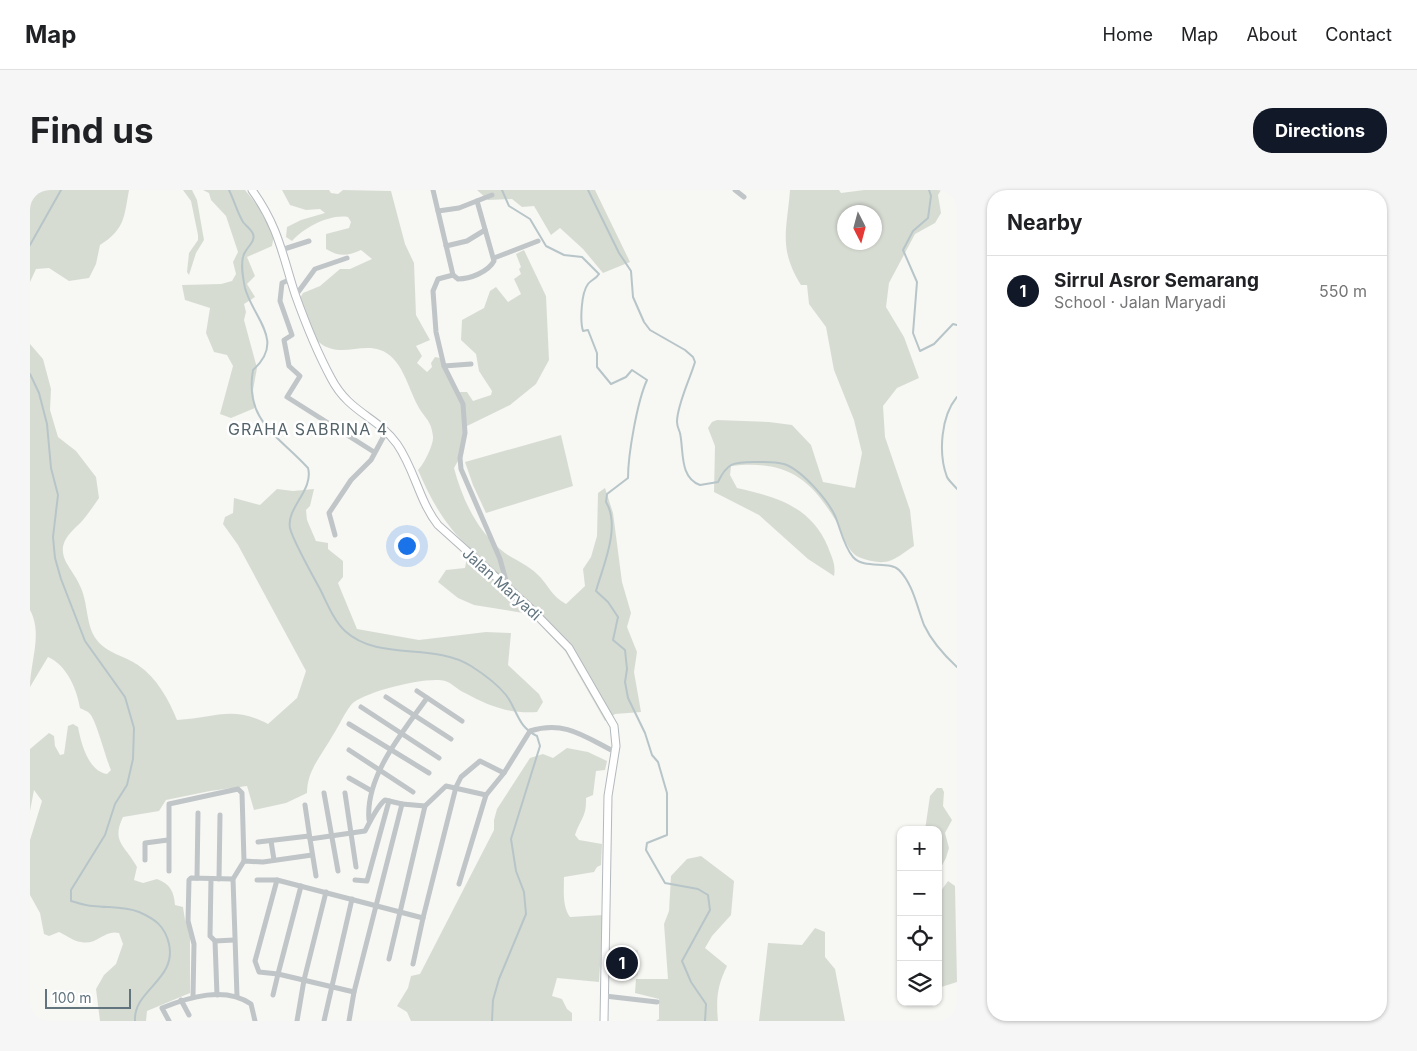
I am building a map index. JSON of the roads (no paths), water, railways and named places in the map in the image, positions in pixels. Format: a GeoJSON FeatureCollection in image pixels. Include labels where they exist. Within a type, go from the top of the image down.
{"type":"FeatureCollection","features":[{"type":"Feature","properties":{"kind":"street","name":"Jalan Maryadi"},"geometry":{"type":"LineString","coordinates":[[252,190],[278,233],[296,295],[328,372],[338,390],[357,411],[386,432],[403,453],[430,515],[438,526],[508,588],[573,653],[613,721],[616,737],[608,796],[604,1021]]}},
{"type":"Feature","properties":{"kind":"street"},"geometry":{"type":"LineString","coordinates":[[433,190],[453,275],[458,279],[472,276],[492,265],[494,258],[477,201]]}},
{"type":"Feature","properties":{"kind":"street"},"geometry":{"type":"LineString","coordinates":[[735,190],[744,197]]}},
{"type":"Feature","properties":{"kind":"street"},"geometry":{"type":"LineString","coordinates":[[438,211],[459,208],[492,195]]}},
{"type":"Feature","properties":{"kind":"street"},"geometry":{"type":"LineString","coordinates":[[446,246],[467,241],[485,230]]}},
{"type":"Feature","properties":{"kind":"street"},"geometry":{"type":"LineString","coordinates":[[282,250],[308,241]]}},
{"type":"Feature","properties":{"kind":"street"},"geometry":{"type":"LineString","coordinates":[[494,258],[538,241]]}},
{"type":"Feature","properties":{"kind":"street"},"geometry":{"type":"LineString","coordinates":[[296,295],[315,269],[346,258]]}},
{"type":"Feature","properties":{"kind":"street"},"geometry":{"type":"LineString","coordinates":[[453,275],[438,280],[433,288],[436,332],[444,366],[464,404],[465,433],[460,458],[461,469],[500,559],[508,588]]}},
{"type":"Feature","properties":{"kind":"street"},"geometry":{"type":"LineString","coordinates":[[291,279],[282,283],[280,301],[292,335],[284,340],[289,366],[300,376],[287,397],[374,452]]}},
{"type":"Feature","properties":{"kind":"street"},"geometry":{"type":"LineString","coordinates":[[444,366],[471,364]]}},
{"type":"Feature","properties":{"kind":"street"},"geometry":{"type":"LineString","coordinates":[[335,535],[329,513],[351,480],[366,466],[386,432]]}},
{"type":"Feature","properties":{"kind":"street"},"geometry":{"type":"LineString","coordinates":[[416,691],[462,721]]}},
{"type":"Feature","properties":{"kind":"street"},"geometry":{"type":"LineString","coordinates":[[386,697],[451,740]]}},
{"type":"Feature","properties":{"kind":"street"},"geometry":{"type":"LineString","coordinates":[[369,820],[370,790],[392,751],[427,698]]}},
{"type":"Feature","properties":{"kind":"street"},"geometry":{"type":"LineString","coordinates":[[361,707],[439,758]]}},
{"type":"Feature","properties":{"kind":"street"},"geometry":{"type":"LineString","coordinates":[[349,724],[429,773]]}},
{"type":"Feature","properties":{"kind":"street"},"geometry":{"type":"LineString","coordinates":[[459,884],[486,795],[504,774],[529,733],[545,727],[559,727],[590,738],[615,752]]}},
{"type":"Feature","properties":{"kind":"street"},"geometry":{"type":"LineString","coordinates":[[349,750],[412,792]]}},
{"type":"Feature","properties":{"kind":"street"},"geometry":{"type":"LineString","coordinates":[[413,964],[456,787],[461,777],[477,762],[504,774]]}},
{"type":"Feature","properties":{"kind":"street"},"geometry":{"type":"LineString","coordinates":[[350,778],[370,790]]}},
{"type":"Feature","properties":{"kind":"street"},"geometry":{"type":"LineString","coordinates":[[389,959],[425,806],[446,786],[486,795]]}},
{"type":"Feature","properties":{"kind":"street"},"geometry":{"type":"LineString","coordinates":[[169,871],[169,804],[238,790],[242,793],[244,861],[233,879],[237,996]]}},
{"type":"Feature","properties":{"kind":"street"},"geometry":{"type":"LineString","coordinates":[[324,793],[338,871]]}},
{"type":"Feature","properties":{"kind":"street"},"geometry":{"type":"LineString","coordinates":[[345,793],[356,867]]}},
{"type":"Feature","properties":{"kind":"street"},"geometry":{"type":"LineString","coordinates":[[258,842],[351,834],[365,831],[369,820],[379,809],[382,802],[389,801],[425,806]]}},
{"type":"Feature","properties":{"kind":"street"},"geometry":{"type":"LineString","coordinates":[[355,880],[367,881],[389,801]]}},
{"type":"Feature","properties":{"kind":"street"},"geometry":{"type":"LineString","coordinates":[[349,1021],[354,992],[402,804]]}},
{"type":"Feature","properties":{"kind":"street"},"geometry":{"type":"LineString","coordinates":[[304,805],[316,876]]}},
{"type":"Feature","properties":{"kind":"street"},"geometry":{"type":"LineString","coordinates":[[197,878],[198,813]]}},
{"type":"Feature","properties":{"kind":"street"},"geometry":{"type":"LineString","coordinates":[[218,879],[220,815]]}},
{"type":"Feature","properties":{"kind":"street"},"geometry":{"type":"LineString","coordinates":[[145,860],[145,843],[168,840]]}},
{"type":"Feature","properties":{"kind":"street"},"geometry":{"type":"LineString","coordinates":[[271,841],[274,860]]}},
{"type":"Feature","properties":{"kind":"street"},"geometry":{"type":"LineString","coordinates":[[244,861],[274,860],[312,855]]}},
{"type":"Feature","properties":{"kind":"street"},"geometry":{"type":"LineString","coordinates":[[194,996],[194,944],[188,921],[189,880],[197,878],[233,879]]}},
{"type":"Feature","properties":{"kind":"street"},"geometry":{"type":"LineString","coordinates":[[211,879],[210,936],[216,942],[217,996]]}},
{"type":"Feature","properties":{"kind":"street"},"geometry":{"type":"LineString","coordinates":[[257,880],[277,880],[423,918]]}},
{"type":"Feature","properties":{"kind":"street"},"geometry":{"type":"LineString","coordinates":[[277,880],[255,961],[260,972],[278,974],[354,992]]}},
{"type":"Feature","properties":{"kind":"street"},"geometry":{"type":"LineString","coordinates":[[273,995],[301,886]]}},
{"type":"Feature","properties":{"kind":"street"},"geometry":{"type":"LineString","coordinates":[[297,1021],[304,980],[326,892]]}},
{"type":"Feature","properties":{"kind":"street"},"geometry":{"type":"LineString","coordinates":[[324,1021],[330,986],[352,899]]}},
{"type":"Feature","properties":{"kind":"street"},"geometry":{"type":"LineString","coordinates":[[216,942],[234,940]]}},
{"type":"Feature","properties":{"kind":"street"},"geometry":{"type":"LineString","coordinates":[[169,1021],[162,1008],[181,1000],[194,996],[237,996],[251,1004],[255,1021]]}},
{"type":"Feature","properties":{"kind":"street"},"geometry":{"type":"LineString","coordinates":[[605,996],[656,1002]]}},
{"type":"Feature","properties":{"kind":"street"},"geometry":{"type":"LineString","coordinates":[[181,1000],[189,1015]]}},
{"type":"Feature","properties":{"kind":"waterway"},"geometry":{"type":"LineString","coordinates":[[30,245],[61,190]]}},
{"type":"Feature","properties":{"kind":"waterway"},"geometry":{"type":"LineString","coordinates":[[229,190],[243,222],[254,237],[245,251],[242,266],[243,275],[249,299],[267,339],[267,349],[253,370],[252,388],[254,402],[266,426],[308,468],[307,484],[292,513],[290,528],[299,550],[334,617],[345,631],[359,640],[374,646],[440,655],[456,659],[471,666],[503,691],[525,728],[537,736],[540,746],[511,839],[516,871],[524,892],[526,914],[499,979],[493,1000],[492,1021]]}},
{"type":"Feature","properties":{"kind":"waterway"},"geometry":{"type":"LineString","coordinates":[[502,190],[509,206],[530,219],[546,246],[564,255],[582,257],[599,274],[586,288],[581,314],[583,331],[588,330],[597,353],[597,367],[611,384],[626,377],[632,370],[647,380],[634,429],[628,478],[607,494],[606,502],[612,523],[611,535],[596,591],[608,602],[618,617],[613,640],[625,650],[627,669],[625,682],[628,698],[645,733],[652,755],[658,762],[667,793],[667,835],[647,843],[646,850],[665,883],[698,889],[708,895],[710,910],[682,961],[691,982],[706,1004],[705,1021]]}},
{"type":"Feature","properties":{"kind":"waterway"},"geometry":{"type":"LineString","coordinates":[[588,190],[619,253],[631,271],[633,297],[644,322],[650,330],[685,350],[693,357],[695,362],[681,400],[677,422],[685,470],[689,476],[700,485],[718,482],[724,471],[736,463],[769,462],[791,467],[807,479],[821,495],[836,518],[845,543],[853,557],[863,563],[895,567],[904,576],[927,631],[947,658],[957,667]]}},
{"type":"Feature","properties":{"kind":"waterway"},"geometry":{"type":"LineString","coordinates":[[929,190],[931,196],[928,218],[913,231],[903,250],[917,282],[913,333],[920,351],[934,344],[953,324],[957,325]]}},
{"type":"Feature","properties":{"kind":"waterway"},"geometry":{"type":"LineString","coordinates":[[30,374],[39,393],[47,424],[51,468],[58,495],[53,537],[55,558],[61,579],[85,641],[125,697],[134,728],[133,759],[127,785],[115,804],[105,835],[71,890],[71,901],[88,906],[133,910],[154,920],[165,932],[170,956],[167,967],[141,1001],[136,1010],[135,1021]]}},
{"type":"Feature","properties":{"kind":"waterway"},"geometry":{"type":"LineString","coordinates":[[957,397],[947,414],[942,446],[947,477],[957,489]]}},
{"type":"Feature","properties":{"kind":"place","name":"Sirrul Asror Semarang"},"geometry":{"type":"Point","coordinates":[622,963]}},
{"type":"Feature","properties":{"kind":"district","name":"GRAHA SABRINA 4"},"geometry":{"type":"Point","coordinates":[308,429]}}]}
